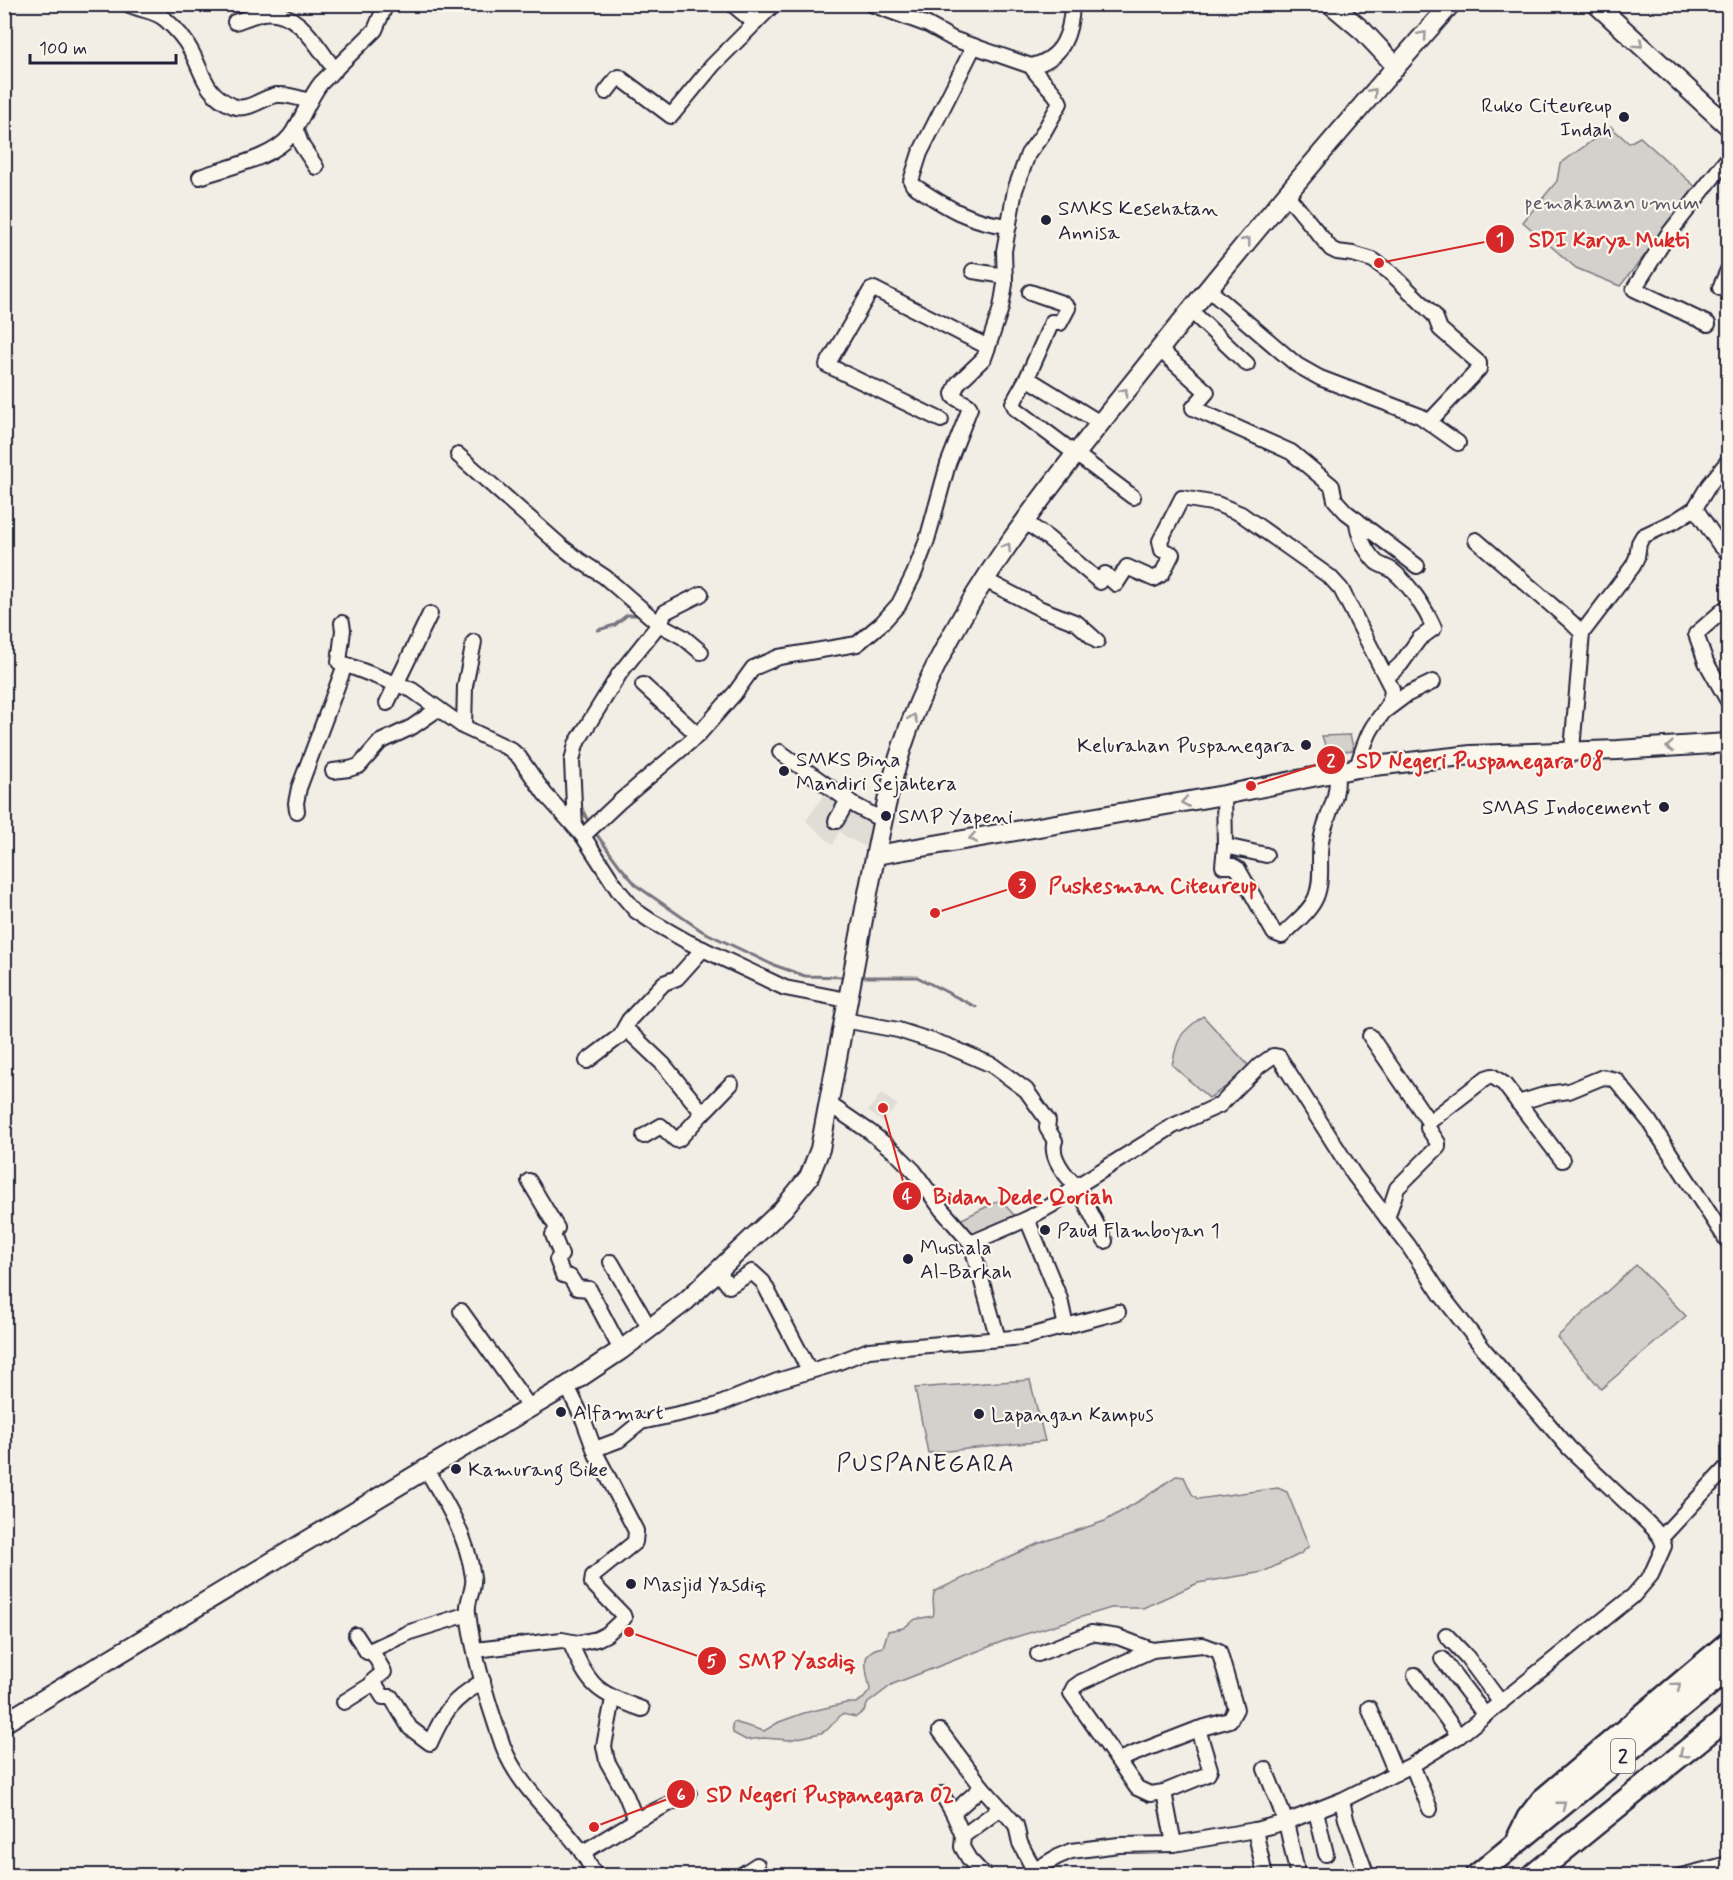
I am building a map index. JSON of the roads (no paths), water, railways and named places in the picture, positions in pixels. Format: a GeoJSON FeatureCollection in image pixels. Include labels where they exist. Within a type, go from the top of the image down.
{"type":"FeatureCollection","features":[{"type":"Feature","properties":{"kind":"highway"},"geometry":{"type":"LineString","coordinates":[[1517,1842],[1528,1818],[1542,1800],[1728,1643]]}},
{"type":"Feature","properties":{"kind":"highway","name":"2"},"geometry":{"type":"LineString","coordinates":[[1476,1875],[1728,1670]]}},
{"type":"Feature","properties":{"kind":"highway","name":"2"},"geometry":{"type":"LineString","coordinates":[[1532,1875],[1728,1718]]}},
{"type":"Feature","properties":{"kind":"main road"},"geometry":{"type":"LineString","coordinates":[[1331,4],[1363,31],[1396,66]]}},
{"type":"Feature","properties":{"kind":"main road"},"geometry":{"type":"LineString","coordinates":[[4,1723],[567,1386],[621,1350],[686,1301],[783,1209],[809,1177],[820,1149],[882,820],[895,769],[923,692],[950,640],[985,580],[1024,521],[1075,454],[1286,194],[1451,4]]}},
{"type":"Feature","properties":{"kind":"main road"},"geometry":{"type":"LineString","coordinates":[[1596,4],[1728,126]]}},
{"type":"Feature","properties":{"kind":"main road"},"geometry":{"type":"LineString","coordinates":[[876,855],[1224,795],[1357,768],[1471,754],[1627,750],[1728,743]]}},
{"type":"Feature","properties":{"kind":"street"},"geometry":{"type":"LineString","coordinates":[[128,4],[136,9],[152,11],[165,19],[190,49],[209,90],[234,106],[242,108],[276,95],[287,95],[309,101]]}},
{"type":"Feature","properties":{"kind":"street"},"geometry":{"type":"LineString","coordinates":[[200,177],[259,157],[282,145],[295,128],[321,83],[375,30],[386,4]]}},
{"type":"Feature","properties":{"kind":"street"},"geometry":{"type":"LineString","coordinates":[[732,4],[755,23]]}},
{"type":"Feature","properties":{"kind":"street"},"geometry":{"type":"LineString","coordinates":[[606,93],[619,77],[671,116],[713,65],[774,4]]}},
{"type":"Feature","properties":{"kind":"street"},"geometry":{"type":"LineString","coordinates":[[871,4],[928,25],[953,39],[1030,66],[1041,64],[1052,57],[1067,38],[1071,26],[1072,4]]}},
{"type":"Feature","properties":{"kind":"street"},"geometry":{"type":"LineString","coordinates":[[236,22],[262,13],[285,16],[302,27],[335,70]]}},
{"type":"Feature","properties":{"kind":"street"},"geometry":{"type":"LineString","coordinates":[[974,46],[920,153],[911,181],[913,185],[952,211],[981,222],[1009,226]]}},
{"type":"Feature","properties":{"kind":"street"},"geometry":{"type":"LineString","coordinates":[[585,831],[698,735],[753,668],[779,657],[857,644],[882,623],[899,604],[927,540],[948,464],[970,408],[952,394],[958,383],[984,358],[1001,308],[1005,276],[1004,251],[1021,169],[1059,103],[1057,95],[1030,66]]}},
{"type":"Feature","properties":{"kind":"street"},"geometry":{"type":"LineString","coordinates":[[295,128],[302,146],[316,167]]}},
{"type":"Feature","properties":{"kind":"street"},"geometry":{"type":"LineString","coordinates":[[1708,324],[1634,289],[1667,236],[1728,158]]}},
{"type":"Feature","properties":{"kind":"street"},"geometry":{"type":"LineString","coordinates":[[1286,194],[1331,249],[1373,260],[1391,273],[1435,316],[1440,329],[1479,363],[1479,369],[1430,421]]}},
{"type":"Feature","properties":{"kind":"street"},"geometry":{"type":"LineString","coordinates":[[1720,288],[1728,270]]}},
{"type":"Feature","properties":{"kind":"street"},"geometry":{"type":"LineString","coordinates":[[973,271],[1005,276]]}},
{"type":"Feature","properties":{"kind":"street"},"geometry":{"type":"LineString","coordinates":[[941,420],[827,365],[871,290],[874,289],[988,346]]}},
{"type":"Feature","properties":{"kind":"street"},"geometry":{"type":"LineString","coordinates":[[1208,289],[1297,365],[1320,378],[1407,410],[1430,421],[1458,442]]}},
{"type":"Feature","properties":{"kind":"street"},"geometry":{"type":"LineString","coordinates":[[1030,292],[1062,303],[1068,308],[1060,323],[1052,322],[1013,403],[1016,409],[1133,497]]}},
{"type":"Feature","properties":{"kind":"street"},"geometry":{"type":"LineString","coordinates":[[1190,310],[1247,364]]}},
{"type":"Feature","properties":{"kind":"street"},"geometry":{"type":"LineString","coordinates":[[1159,349],[1207,392],[1193,408],[1291,452],[1332,486],[1335,500],[1357,520],[1417,566]]}},
{"type":"Feature","properties":{"kind":"street"},"geometry":{"type":"LineString","coordinates":[[1027,378],[1100,423]]}},
{"type":"Feature","properties":{"kind":"street"},"geometry":{"type":"LineString","coordinates":[[458,455],[562,547],[605,577],[659,624],[683,637],[701,652]]}},
{"type":"Feature","properties":{"kind":"street"},"geometry":{"type":"LineString","coordinates":[[1572,750],[1582,633],[1633,566],[1640,539],[1695,508],[1728,460]]}},
{"type":"Feature","properties":{"kind":"street"},"geometry":{"type":"LineString","coordinates":[[1024,521],[1100,582],[1105,574],[1116,584],[1127,567],[1154,579],[1162,574],[1172,554],[1162,550],[1160,541],[1182,498],[1230,509],[1250,520],[1318,567],[1341,589],[1392,690],[1392,696],[1384,711],[1371,729],[1357,768]]}},
{"type":"Feature","properties":{"kind":"street"},"geometry":{"type":"LineString","coordinates":[[1695,508],[1728,553]]}},
{"type":"Feature","properties":{"kind":"street"},"geometry":{"type":"LineString","coordinates":[[1357,520],[1357,528],[1366,548],[1377,563],[1392,570],[1409,589],[1427,613],[1434,628],[1419,639],[1401,664],[1387,677]]}},
{"type":"Feature","properties":{"kind":"street"},"geometry":{"type":"LineString","coordinates":[[1476,540],[1582,633]]}},
{"type":"Feature","properties":{"kind":"street"},"geometry":{"type":"LineString","coordinates":[[985,580],[1041,609],[1077,623],[1097,641]]}},
{"type":"Feature","properties":{"kind":"street"},"geometry":{"type":"LineString","coordinates":[[585,831],[572,761],[576,744],[620,673],[669,609],[700,594]]}},
{"type":"Feature","properties":{"kind":"street"},"geometry":{"type":"LineString","coordinates":[[1728,606],[1696,634],[1706,662],[1728,701]]}},
{"type":"Feature","properties":{"kind":"street"},"geometry":{"type":"LineString","coordinates":[[387,703],[398,684],[429,614]]}},
{"type":"Feature","properties":{"kind":"street"},"geometry":{"type":"LineString","coordinates":[[342,623],[339,659],[345,665],[412,690],[464,727],[510,750],[519,757],[545,794],[585,831],[618,890],[636,911],[688,942],[748,973],[784,988],[848,997]]}},
{"type":"Feature","properties":{"kind":"street"},"geometry":{"type":"LineString","coordinates":[[464,727],[465,686],[474,642]]}},
{"type":"Feature","properties":{"kind":"street"},"geometry":{"type":"LineString","coordinates":[[297,811],[299,788],[345,665]]}},
{"type":"Feature","properties":{"kind":"street"},"geometry":{"type":"LineString","coordinates":[[1384,711],[1406,695],[1433,681]]}},
{"type":"Feature","properties":{"kind":"street"},"geometry":{"type":"LineString","coordinates":[[643,685],[698,735]]}},
{"type":"Feature","properties":{"kind":"street"},"geometry":{"type":"LineString","coordinates":[[333,771],[349,770],[359,766],[380,742],[412,727],[438,709]]}},
{"type":"Feature","properties":{"kind":"street"},"geometry":{"type":"LineString","coordinates":[[780,752],[848,800],[882,820]]}},
{"type":"Feature","properties":{"kind":"street"},"geometry":{"type":"LineString","coordinates":[[1224,795],[1223,866],[1233,866],[1238,869],[1274,933],[1280,936],[1309,909],[1316,898],[1324,831],[1335,800],[1337,773]]}},
{"type":"Feature","properties":{"kind":"street"},"geometry":{"type":"LineString","coordinates":[[836,821],[848,800]]}},
{"type":"Feature","properties":{"kind":"street"},"geometry":{"type":"LineString","coordinates":[[1224,846],[1266,855]]}},
{"type":"Feature","properties":{"kind":"street"},"geometry":{"type":"LineString","coordinates":[[587,1061],[612,1043],[626,1028],[629,1020],[664,983],[677,978],[703,949]]}},
{"type":"Feature","properties":{"kind":"street"},"geometry":{"type":"LineString","coordinates":[[844,1020],[898,1030],[948,1046],[992,1065],[1026,1090],[1048,1121],[1047,1128],[1055,1141],[1053,1145],[1056,1157],[1070,1180],[1077,1186],[1105,1241]]}},
{"type":"Feature","properties":{"kind":"street"},"geometry":{"type":"LineString","coordinates":[[626,1028],[663,1064],[702,1114]]}},
{"type":"Feature","properties":{"kind":"street"},"geometry":{"type":"LineString","coordinates":[[1370,1036],[1429,1122]]}},
{"type":"Feature","properties":{"kind":"street"},"geometry":{"type":"LineString","coordinates":[[940,1731],[982,1787],[1016,1825],[1029,1873],[1057,1857],[1086,1848],[1174,1844],[1255,1830],[1286,1822],[1342,1800],[1412,1765],[1459,1736],[1641,1588],[1651,1575],[1664,1550],[1661,1538],[1569,1448],[1442,1296],[1354,1175],[1279,1057],[1276,1056],[1259,1066],[1220,1105],[1173,1126],[1027,1219],[971,1243]]}},
{"type":"Feature","properties":{"kind":"street"},"geometry":{"type":"LineString","coordinates":[[1387,1218],[1397,1188],[1438,1147],[1438,1143],[1428,1128],[1429,1122],[1486,1078],[1492,1076],[1504,1084],[1562,1160]]}},
{"type":"Feature","properties":{"kind":"street"},"geometry":{"type":"LineString","coordinates":[[1518,1103],[1547,1094],[1569,1091],[1603,1077],[1616,1080],[1649,1121],[1728,1242]]}},
{"type":"Feature","properties":{"kind":"street"},"geometry":{"type":"LineString","coordinates":[[644,1136],[661,1126],[676,1140],[679,1139],[731,1084]]}},
{"type":"Feature","properties":{"kind":"street"},"geometry":{"type":"LineString","coordinates":[[829,1104],[896,1153],[914,1171],[942,1210],[971,1243],[998,1339]]}},
{"type":"Feature","properties":{"kind":"street"},"geometry":{"type":"LineString","coordinates":[[529,1181],[557,1228],[553,1235],[561,1255],[557,1260],[563,1275],[570,1277],[577,1288],[589,1289],[621,1350]]}},
{"type":"Feature","properties":{"kind":"street"},"geometry":{"type":"LineString","coordinates":[[1027,1219],[1060,1299],[1066,1327]]}},
{"type":"Feature","properties":{"kind":"street"},"geometry":{"type":"LineString","coordinates":[[611,1262],[650,1329]]}},
{"type":"Feature","properties":{"kind":"street"},"geometry":{"type":"LineString","coordinates":[[720,1270],[729,1286],[750,1272],[759,1278],[790,1331],[809,1370]]}},
{"type":"Feature","properties":{"kind":"street"},"geometry":{"type":"LineString","coordinates":[[461,1311],[530,1408]]}},
{"type":"Feature","properties":{"kind":"street"},"geometry":{"type":"LineString","coordinates":[[595,1449],[619,1440],[641,1422],[715,1406],[869,1350],[1025,1337],[1118,1312]]}},
{"type":"Feature","properties":{"kind":"street"},"geometry":{"type":"LineString","coordinates":[[475,1650],[562,1640],[570,1642],[597,1639],[624,1621],[623,1615],[592,1583],[592,1580],[593,1576],[635,1542],[636,1531],[567,1386]]}},
{"type":"Feature","properties":{"kind":"street"},"geometry":{"type":"LineString","coordinates":[[1661,1538],[1728,1466]]}},
{"type":"Feature","properties":{"kind":"street"},"geometry":{"type":"LineString","coordinates":[[426,1469],[444,1499],[468,1556],[473,1584],[467,1605],[468,1614],[483,1681],[503,1746],[516,1772],[582,1852],[595,1875]]}},
{"type":"Feature","properties":{"kind":"street"},"geometry":{"type":"LineString","coordinates":[[356,1635],[366,1651],[372,1651],[410,1632],[468,1614]]}},
{"type":"Feature","properties":{"kind":"street"},"geometry":{"type":"LineString","coordinates":[[1038,1654],[1091,1633],[1118,1637],[1152,1650]]}},
{"type":"Feature","properties":{"kind":"street"},"geometry":{"type":"LineString","coordinates":[[1446,1635],[1467,1657],[1501,1703]]}},
{"type":"Feature","properties":{"kind":"street"},"geometry":{"type":"LineString","coordinates":[[570,1642],[589,1681],[613,1699],[642,1709]]}},
{"type":"Feature","properties":{"kind":"street"},"geometry":{"type":"LineString","coordinates":[[1118,1760],[1198,1730],[1230,1720],[1236,1709],[1221,1655],[1217,1649],[1203,1645],[1152,1650],[1081,1682],[1074,1687],[1071,1693],[1118,1760],[1123,1771],[1137,1788],[1150,1794],[1164,1792],[1208,1774],[1209,1769],[1198,1730]]}},
{"type":"Feature","properties":{"kind":"street"},"geometry":{"type":"LineString","coordinates":[[344,1702],[374,1683],[374,1680],[384,1672],[372,1651]]}},
{"type":"Feature","properties":{"kind":"street"},"geometry":{"type":"LineString","coordinates":[[1442,1659],[1485,1715]]}},
{"type":"Feature","properties":{"kind":"street"},"geometry":{"type":"LineString","coordinates":[[1415,1675],[1459,1736]]}},
{"type":"Feature","properties":{"kind":"street"},"geometry":{"type":"LineString","coordinates":[[374,1683],[383,1696],[390,1697],[410,1728],[430,1743],[440,1720],[452,1703],[483,1681]]}},
{"type":"Feature","properties":{"kind":"street"},"geometry":{"type":"LineString","coordinates":[[613,1699],[604,1746],[607,1761],[625,1793],[636,1820]]}},
{"type":"Feature","properties":{"kind":"street"},"geometry":{"type":"LineString","coordinates":[[1369,1708],[1396,1773]]}},
{"type":"Feature","properties":{"kind":"street"},"geometry":{"type":"LineString","coordinates":[[1412,1765],[1430,1809]]}},
{"type":"Feature","properties":{"kind":"street"},"geometry":{"type":"LineString","coordinates":[[1265,1769],[1286,1822],[1298,1875]]}},
{"type":"Feature","properties":{"kind":"street"},"geometry":{"type":"LineString","coordinates":[[952,1813],[982,1787]]}},
{"type":"Feature","properties":{"kind":"street"},"geometry":{"type":"LineString","coordinates":[[1164,1792],[1174,1844]]}},
{"type":"Feature","properties":{"kind":"street"},"geometry":{"type":"LineString","coordinates":[[582,1852],[636,1820],[689,1794]]}},
{"type":"Feature","properties":{"kind":"street"},"geometry":{"type":"LineString","coordinates":[[942,1794],[963,1836],[962,1847],[969,1859],[985,1875]]}},
{"type":"Feature","properties":{"kind":"street"},"geometry":{"type":"LineString","coordinates":[[1342,1800],[1346,1819],[1367,1875]]}},
{"type":"Feature","properties":{"kind":"street"},"geometry":{"type":"LineString","coordinates":[[963,1836],[1001,1808]]}},
{"type":"Feature","properties":{"kind":"street"},"geometry":{"type":"LineString","coordinates":[[1316,1811],[1326,1854]]}},
{"type":"Feature","properties":{"kind":"street"},"geometry":{"type":"LineString","coordinates":[[1255,1830],[1265,1875]]}},
{"type":"Feature","properties":{"kind":"street"},"geometry":{"type":"LineString","coordinates":[[740,1875],[757,1866]]}},
{"type":"Feature","properties":{"kind":"street"},"geometry":{"type":"LineString","coordinates":[[1681,1875],[1724,1868]]}},
{"type":"Feature","properties":{"kind":"waterway"},"geometry":{"type":"LineString","coordinates":[[598,630],[615,625],[627,615],[639,615]]}},
{"type":"Feature","properties":{"kind":"waterway"},"geometry":{"type":"LineString","coordinates":[[580,805],[589,823]]}},
{"type":"Feature","properties":{"kind":"waterway"},"geometry":{"type":"LineString","coordinates":[[594,831],[637,886],[702,931],[771,964],[805,976],[846,977]]}},
{"type":"Feature","properties":{"kind":"waterway"},"geometry":{"type":"LineString","coordinates":[[859,977],[917,977],[976,1007]]}},
{"type":"Feature","properties":{"kind":"place","name":"Ruko Citeureup Indah"},"geometry":{"type":"Point","coordinates":[1624,117]}},
{"type":"Feature","properties":{"kind":"place","name":"SMKS Kesehatan Annisa"},"geometry":{"type":"Point","coordinates":[1046,220]}},
{"type":"Feature","properties":{"kind":"place","name":"SDI Karya Mukti"},"geometry":{"type":"Point","coordinates":[1379,263]}},
{"type":"Feature","properties":{"kind":"place","name":"Kelurahan Puspanegara"},"geometry":{"type":"Point","coordinates":[1306,745]}},
{"type":"Feature","properties":{"kind":"place","name":"SMKS Bina Mandiri Sejahtera"},"geometry":{"type":"Point","coordinates":[784,771]}},
{"type":"Feature","properties":{"kind":"place","name":"SD Negeri Puspanegara 08"},"geometry":{"type":"Point","coordinates":[1251,786]}},
{"type":"Feature","properties":{"kind":"place","name":"SMAS Indocement"},"geometry":{"type":"Point","coordinates":[1664,807]}},
{"type":"Feature","properties":{"kind":"place","name":"SMP Yapeni"},"geometry":{"type":"Point","coordinates":[886,816]}},
{"type":"Feature","properties":{"kind":"place","name":"Puskesman Citeureup"},"geometry":{"type":"Point","coordinates":[935,913]}},
{"type":"Feature","properties":{"kind":"place","name":"Bidan Dede Qoriah"},"geometry":{"type":"Point","coordinates":[883,1108]}},
{"type":"Feature","properties":{"kind":"place","name":"Paud Flamboyan 1"},"geometry":{"type":"Point","coordinates":[1045,1230]}},
{"type":"Feature","properties":{"kind":"place","name":"Mushala Al-Barkah"},"geometry":{"type":"Point","coordinates":[908,1259]}},
{"type":"Feature","properties":{"kind":"place","name":"Alfamart"},"geometry":{"type":"Point","coordinates":[561,1412]}},
{"type":"Feature","properties":{"kind":"place","name":"Lapangan Kampus"},"geometry":{"type":"Point","coordinates":[979,1414]}},
{"type":"Feature","properties":{"kind":"place","name":"Kamurang Bike"},"geometry":{"type":"Point","coordinates":[456,1469]}},
{"type":"Feature","properties":{"kind":"place","name":"Masjid Yasdiq"},"geometry":{"type":"Point","coordinates":[631,1584]}},
{"type":"Feature","properties":{"kind":"place","name":"SMP Yasdiq"},"geometry":{"type":"Point","coordinates":[629,1632]}},
{"type":"Feature","properties":{"kind":"place","name":"SD Negeri Puspanegara 02"},"geometry":{"type":"Point","coordinates":[594,1827]}},
{"type":"Feature","properties":{"kind":"district","name":"PUSPANEGARA"},"geometry":{"type":"Point","coordinates":[926,1463]}},
{"type":"Feature","properties":{"kind":"park label","name":"pemakaman umum"},"geometry":{"type":"Point","coordinates":[1612,202]}}]}
